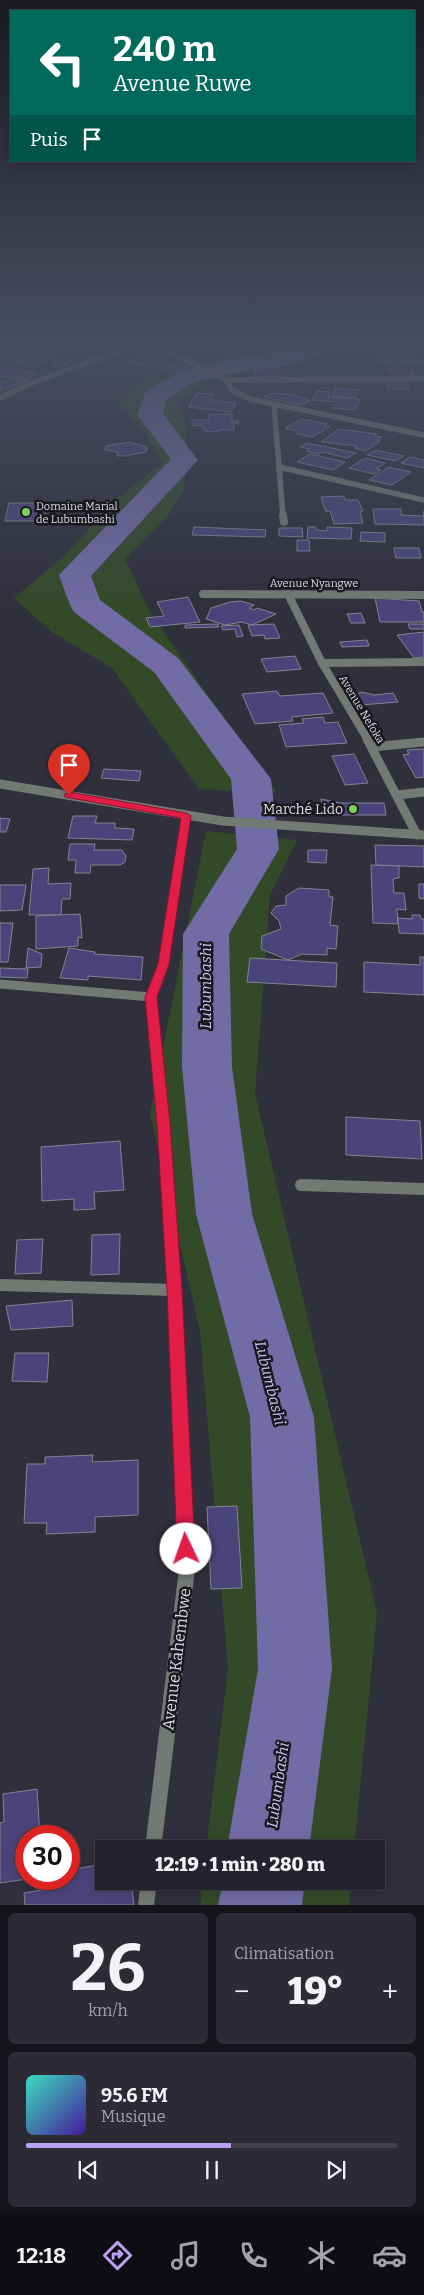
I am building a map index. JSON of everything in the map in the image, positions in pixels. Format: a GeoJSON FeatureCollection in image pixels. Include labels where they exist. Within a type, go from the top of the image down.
{"type":"FeatureCollection","features":[{"type":"Feature","properties":{"kind":"street"},"geometry":{"type":"LineString","coordinates":[[276,432],[284,522]]}},
{"type":"Feature","properties":{"kind":"street"},"geometry":{"type":"LineString","coordinates":[[408,432],[424,435]]}},
{"type":"Feature","properties":{"kind":"street"},"geometry":{"type":"LineString","coordinates":[[279,467],[424,500]]}},
{"type":"Feature","properties":{"kind":"street","name":"Avenue Nyangwe"},"geometry":{"type":"LineString","coordinates":[[203,594],[424,596]]}},
{"type":"Feature","properties":{"kind":"street","name":"Avenue Nefoka"},"geometry":{"type":"LineString","coordinates":[[288,594],[322,663],[372,747],[420,835]]}},
{"type":"Feature","properties":{"kind":"street"},"geometry":{"type":"LineString","coordinates":[[322,663],[424,662]]}},
{"type":"Feature","properties":{"kind":"street"},"geometry":{"type":"LineString","coordinates":[[372,747],[424,742]]}},
{"type":"Feature","properties":{"kind":"street"},"geometry":{"type":"LineString","coordinates":[[0,784],[223,821],[420,835]]}},
{"type":"Feature","properties":{"kind":"street"},"geometry":{"type":"LineString","coordinates":[[397,795],[424,792]]}},
{"type":"Feature","properties":{"kind":"street","name":"Avenue Kahembwe"},"geometry":{"type":"LineString","coordinates":[[154,1840],[187,1569],[174,1290],[163,1124],[151,997],[164,964],[186,816]]}},
{"type":"Feature","properties":{"kind":"street"},"geometry":{"type":"LineString","coordinates":[[0,984],[151,997]]}},
{"type":"Feature","properties":{"kind":"street"},"geometry":{"type":"LineString","coordinates":[[301,1185],[424,1189]]}},
{"type":"Feature","properties":{"kind":"street"},"geometry":{"type":"LineString","coordinates":[[0,1286],[174,1290]]}},
{"type":"Feature","properties":{"kind":"street"},"geometry":{"type":"LineString","coordinates":[[146,1905],[148,1890]]}},
{"type":"Feature","properties":{"kind":"green space"},"geometry":{"type":"Polygon","coordinates":[[[144,432],[187,432],[184,488],[168,516],[125,559],[151,614],[277,793],[199,789],[112,668],[52,632],[14,598],[64,556],[118,498],[163,463],[144,432]]]}},
{"type":"Feature","properties":{"kind":"green space"},"geometry":{"type":"Polygon","coordinates":[[[206,831],[297,840],[270,895],[255,1094],[377,1613],[355,1840],[207,1840],[228,1669],[200,1331],[150,1114],[206,831]]]}},
{"type":"Feature","properties":{"kind":"green space"},"geometry":{"type":"Polygon","coordinates":[[[202,1890],[350,1890],[349,1905],[200,1905],[202,1890]]]}},
{"type":"Feature","properties":{"kind":"building"},"geometry":{"type":"Polygon","coordinates":[[[298,432],[321,432],[312,437],[297,434],[298,432]]]}},
{"type":"Feature","properties":{"kind":"building"},"geometry":{"type":"Polygon","coordinates":[[[335,432],[361,432],[377,434],[374,436],[382,437],[378,440],[380,441],[366,451],[354,448],[357,446],[321,442],[335,432]]]}},
{"type":"Feature","properties":{"kind":"building"},"geometry":{"type":"Polygon","coordinates":[[[129,442],[147,447],[146,452],[118,456],[117,452],[105,450],[106,446],[129,442]]]}},
{"type":"Feature","properties":{"kind":"building"},"geometry":{"type":"Polygon","coordinates":[[[307,443],[356,453],[347,458],[322,452],[319,454],[307,451],[310,449],[300,447],[307,443]]]}},
{"type":"Feature","properties":{"kind":"building"},"geometry":{"type":"Polygon","coordinates":[[[376,450],[404,456],[395,461],[367,455],[376,450]]]}},
{"type":"Feature","properties":{"kind":"building"},"geometry":{"type":"Polygon","coordinates":[[[310,454],[345,462],[333,470],[297,462],[310,454]]]}},
{"type":"Feature","properties":{"kind":"building"},"geometry":{"type":"Polygon","coordinates":[[[410,457],[424,460],[424,468],[401,463],[410,457]]]}},
{"type":"Feature","properties":{"kind":"building"},"geometry":{"type":"Polygon","coordinates":[[[365,458],[385,463],[376,469],[381,470],[374,474],[349,468],[365,458]]]}},
{"type":"Feature","properties":{"kind":"building"},"geometry":{"type":"Polygon","coordinates":[[[389,467],[411,472],[392,485],[369,480],[389,467]]]}},
{"type":"Feature","properties":{"kind":"building"},"geometry":{"type":"Polygon","coordinates":[[[344,496],[345,500],[358,500],[363,511],[360,512],[363,523],[334,524],[330,511],[326,512],[321,497],[344,496]]]}},
{"type":"Feature","properties":{"kind":"building","name":"Domaine Marial de Lubumbashi"},"geometry":{"type":"Polygon","coordinates":[[[9,503],[47,503],[44,521],[5,521],[9,503]]]}},
{"type":"Feature","properties":{"kind":"building"},"geometry":{"type":"Polygon","coordinates":[[[373,509],[401,509],[401,515],[423,516],[424,511],[424,525],[375,524],[373,509]]]}},
{"type":"Feature","properties":{"kind":"building"},"geometry":{"type":"Polygon","coordinates":[[[194,527],[266,530],[265,537],[192,535],[194,527]]]}},
{"type":"Feature","properties":{"kind":"building"},"geometry":{"type":"Polygon","coordinates":[[[308,527],[316,527],[316,530],[327,531],[327,527],[352,528],[351,539],[307,538],[308,527]]]}},
{"type":"Feature","properties":{"kind":"building"},"geometry":{"type":"Polygon","coordinates":[[[279,528],[302,528],[303,537],[279,536],[279,528]]]}},
{"type":"Feature","properties":{"kind":"building"},"geometry":{"type":"Polygon","coordinates":[[[361,532],[385,533],[385,542],[360,541],[361,532]]]}},
{"type":"Feature","properties":{"kind":"building"},"geometry":{"type":"Polygon","coordinates":[[[297,540],[309,540],[310,551],[297,551],[297,540]]]}},
{"type":"Feature","properties":{"kind":"building"},"geometry":{"type":"Polygon","coordinates":[[[394,548],[419,548],[421,558],[396,558],[394,548]]]}},
{"type":"Feature","properties":{"kind":"building"},"geometry":{"type":"Polygon","coordinates":[[[188,597],[200,622],[150,627],[146,618],[164,616],[157,602],[188,597]]]}},
{"type":"Feature","properties":{"kind":"building"},"geometry":{"type":"Polygon","coordinates":[[[375,598],[419,601],[422,612],[424,612],[424,622],[380,622],[375,598]]]}},
{"type":"Feature","properties":{"kind":"building"},"geometry":{"type":"Polygon","coordinates":[[[241,601],[254,605],[249,608],[254,610],[257,608],[276,614],[252,625],[242,622],[225,625],[206,619],[211,608],[230,602],[241,601]]]}},
{"type":"Feature","properties":{"kind":"building"},"geometry":{"type":"Polygon","coordinates":[[[361,613],[365,623],[351,623],[347,614],[361,613]]]}},
{"type":"Feature","properties":{"kind":"building"},"geometry":{"type":"Polygon","coordinates":[[[218,624],[219,627],[185,628],[185,625],[218,624]]]}},
{"type":"Feature","properties":{"kind":"building"},"geometry":{"type":"Polygon","coordinates":[[[274,624],[280,638],[265,639],[264,635],[252,636],[248,625],[274,624]]]}},
{"type":"Feature","properties":{"kind":"building"},"geometry":{"type":"Polygon","coordinates":[[[408,624],[424,624],[424,629],[410,629],[408,624]]]}},
{"type":"Feature","properties":{"kind":"building"},"geometry":{"type":"Polygon","coordinates":[[[239,625],[243,636],[237,637],[235,629],[223,630],[221,626],[239,625]]]}},
{"type":"Feature","properties":{"kind":"building"},"geometry":{"type":"Polygon","coordinates":[[[424,632],[424,657],[414,658],[397,635],[424,632]]]}},
{"type":"Feature","properties":{"kind":"building"},"geometry":{"type":"Polygon","coordinates":[[[367,640],[369,646],[342,647],[340,642],[367,640]]]}},
{"type":"Feature","properties":{"kind":"building"},"geometry":{"type":"Polygon","coordinates":[[[295,656],[301,669],[267,672],[261,659],[295,656]]]}},
{"type":"Feature","properties":{"kind":"building"},"geometry":{"type":"Polygon","coordinates":[[[277,691],[280,696],[323,693],[333,713],[291,717],[293,721],[255,724],[242,694],[277,691]]]}},
{"type":"Feature","properties":{"kind":"building"},"geometry":{"type":"Polygon","coordinates":[[[362,692],[374,695],[393,693],[398,702],[361,705],[356,694],[362,692]]]}},
{"type":"Feature","properties":{"kind":"building"},"geometry":{"type":"Polygon","coordinates":[[[323,717],[325,723],[338,722],[347,743],[286,747],[279,725],[304,723],[302,719],[323,717]]]}},
{"type":"Feature","properties":{"kind":"building"},"geometry":{"type":"Polygon","coordinates":[[[424,749],[424,777],[416,778],[403,755],[409,754],[407,750],[424,749]]]}},
{"type":"Feature","properties":{"kind":"building"},"geometry":{"type":"Polygon","coordinates":[[[354,754],[368,783],[345,785],[332,756],[354,754]]]}},
{"type":"Feature","properties":{"kind":"building"},"geometry":{"type":"Polygon","coordinates":[[[104,769],[141,771],[139,781],[101,778],[104,769]]]}},
{"type":"Feature","properties":{"kind":"building","name":"Marché Lido"},"geometry":{"type":"Polygon","coordinates":[[[321,799],[341,803],[384,803],[386,815],[322,815],[321,799]]]}},
{"type":"Feature","properties":{"kind":"building"},"geometry":{"type":"Polygon","coordinates":[[[73,816],[97,816],[95,823],[115,823],[115,828],[134,829],[132,840],[68,838],[73,816]]]}},
{"type":"Feature","properties":{"kind":"building"},"geometry":{"type":"Polygon","coordinates":[[[0,818],[10,819],[6,832],[0,832],[0,818]]]}},
{"type":"Feature","properties":{"kind":"building"},"geometry":{"type":"Polygon","coordinates":[[[70,844],[95,844],[94,850],[122,850],[126,856],[125,862],[120,865],[91,865],[90,873],[75,873],[76,860],[68,860],[70,844]]]}},
{"type":"Feature","properties":{"kind":"building"},"geometry":{"type":"Polygon","coordinates":[[[375,845],[424,846],[424,867],[376,865],[375,845]]]}},
{"type":"Feature","properties":{"kind":"building"},"geometry":{"type":"Polygon","coordinates":[[[308,850],[327,850],[326,863],[308,862],[308,850]]]}},
{"type":"Feature","properties":{"kind":"building"},"geometry":{"type":"Polygon","coordinates":[[[371,865],[399,866],[399,878],[393,879],[394,893],[404,893],[406,910],[397,909],[398,924],[373,923],[371,865]]]}},
{"type":"Feature","properties":{"kind":"building"},"geometry":{"type":"Polygon","coordinates":[[[49,868],[48,884],[71,883],[70,899],[62,899],[61,915],[29,915],[33,869],[49,868]]]}},
{"type":"Feature","properties":{"kind":"building"},"geometry":{"type":"Polygon","coordinates":[[[419,884],[424,884],[424,899],[419,898],[419,884]]]}},
{"type":"Feature","properties":{"kind":"building"},"geometry":{"type":"Polygon","coordinates":[[[0,885],[26,885],[22,910],[0,911],[0,885]]]}},
{"type":"Feature","properties":{"kind":"building"},"geometry":{"type":"Polygon","coordinates":[[[299,888],[329,890],[329,897],[333,897],[330,925],[338,926],[336,949],[327,948],[327,955],[302,954],[288,960],[261,949],[262,936],[281,929],[279,921],[271,913],[276,906],[286,905],[286,896],[299,888]]]}},
{"type":"Feature","properties":{"kind":"building"},"geometry":{"type":"Polygon","coordinates":[[[80,914],[82,938],[78,937],[78,946],[36,949],[36,916],[80,914]]]}},
{"type":"Feature","properties":{"kind":"building"},"geometry":{"type":"Polygon","coordinates":[[[412,915],[420,915],[421,919],[424,919],[424,934],[399,933],[398,918],[412,919],[412,915]]]}},
{"type":"Feature","properties":{"kind":"building"},"geometry":{"type":"Polygon","coordinates":[[[0,923],[13,923],[8,962],[0,962],[0,923]]]}},
{"type":"Feature","properties":{"kind":"building"},"geometry":{"type":"Polygon","coordinates":[[[28,948],[42,954],[41,967],[26,968],[28,948]]]}},
{"type":"Feature","properties":{"kind":"building"},"geometry":{"type":"Polygon","coordinates":[[[69,948],[95,952],[94,954],[143,957],[141,980],[88,976],[88,980],[60,978],[69,948]]]}},
{"type":"Feature","properties":{"kind":"building"},"geometry":{"type":"Polygon","coordinates":[[[420,957],[424,957],[424,995],[364,992],[364,962],[420,965],[420,957]]]}},
{"type":"Feature","properties":{"kind":"building"},"geometry":{"type":"Polygon","coordinates":[[[250,958],[337,963],[336,987],[247,982],[250,958]]]}},
{"type":"Feature","properties":{"kind":"building"},"geometry":{"type":"Polygon","coordinates":[[[0,968],[28,969],[27,978],[0,977],[0,968]]]}},
{"type":"Feature","properties":{"kind":"building"},"geometry":{"type":"Polygon","coordinates":[[[346,1117],[420,1121],[422,1159],[346,1155],[346,1117]]]}},
{"type":"Feature","properties":{"kind":"building"},"geometry":{"type":"Polygon","coordinates":[[[120,1141],[124,1190],[94,1192],[95,1209],[74,1210],[74,1199],[42,1201],[41,1147],[120,1141]]]}},
{"type":"Feature","properties":{"kind":"building"},"geometry":{"type":"Polygon","coordinates":[[[120,1234],[119,1274],[91,1275],[92,1235],[120,1234]]]}},
{"type":"Feature","properties":{"kind":"building"},"geometry":{"type":"Polygon","coordinates":[[[43,1239],[41,1273],[15,1274],[17,1240],[43,1239]]]}},
{"type":"Feature","properties":{"kind":"building"},"geometry":{"type":"Polygon","coordinates":[[[72,1300],[73,1326],[11,1330],[6,1306],[72,1300]]]}},
{"type":"Feature","properties":{"kind":"building"},"geometry":{"type":"Polygon","coordinates":[[[15,1353],[49,1353],[47,1382],[12,1381],[15,1353]]]}},
{"type":"Feature","properties":{"kind":"building"},"geometry":{"type":"Polygon","coordinates":[[[93,1455],[92,1462],[138,1460],[138,1515],[95,1517],[95,1532],[46,1534],[47,1523],[24,1523],[27,1464],[45,1464],[45,1457],[93,1455]]]}},
{"type":"Feature","properties":{"kind":"building"},"geometry":{"type":"Polygon","coordinates":[[[237,1506],[242,1588],[211,1589],[207,1507],[237,1506]]]}},
{"type":"Feature","properties":{"kind":"building"},"geometry":{"type":"Polygon","coordinates":[[[37,1789],[39,1825],[15,1825],[15,1881],[0,1883],[0,1823],[4,1822],[3,1794],[37,1789]]]}},
{"type":"Feature","properties":{"kind":"building"},"geometry":{"type":"Polygon","coordinates":[[[95,1866],[95,1890],[132,1890],[134,1905],[25,1905],[24,1893],[42,1890],[80,1890],[80,1868],[95,1866]]]}},
{"type":"Feature","properties":{"kind":"waterway","name":"Lubumbashi"},"geometry":{"type":"LineString","coordinates":[[163,432],[185,460],[75,575],[86,605],[166,665],[251,779],[258,849],[206,934],[207,1067],[224,1214],[282,1417],[295,1669],[269,1840]]}},
{"type":"Feature","properties":{"kind":"waterway","name":"Lubumbashi"},"geometry":{"type":"LineString","coordinates":[[260,1905],[262,1890]]}},
{"type":"Feature","properties":{"kind":"place","name":"Domaine Marial de Lubumbashi"},"geometry":{"type":"Point","coordinates":[26,512]}},
{"type":"Feature","properties":{"kind":"place","name":"Marché Lido"},"geometry":{"type":"Point","coordinates":[353,809]}},
{"type":"Feature","properties":{"kind":"route"},"geometry":{"type":"LineString","coordinates":[[69,795],[186,816],[164,964],[151,997],[163,1124],[174,1290],[186,1549]]}}]}
